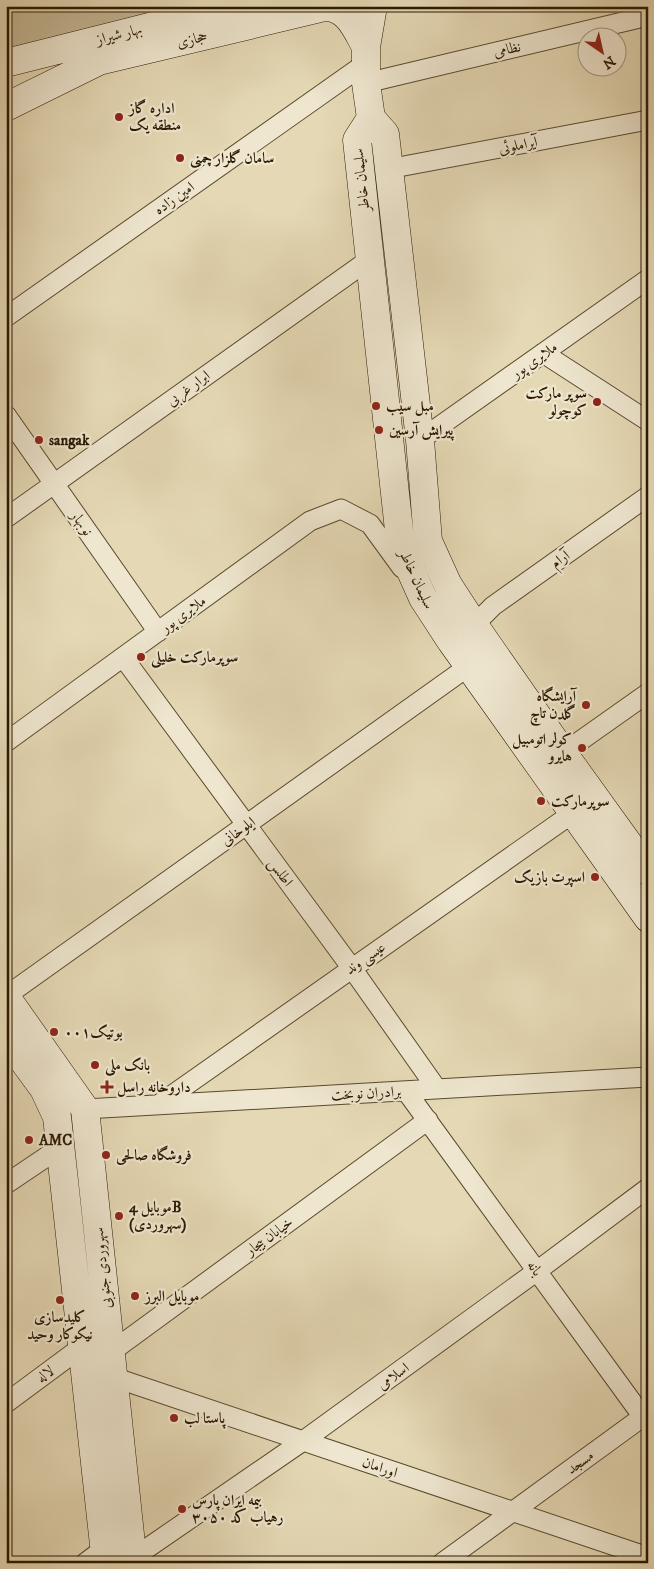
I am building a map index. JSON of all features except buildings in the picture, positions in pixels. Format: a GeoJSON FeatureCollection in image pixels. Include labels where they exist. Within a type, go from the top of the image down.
{"type":"FeatureCollection","features":[{"type":"Feature","properties":{"kind":"main road","name":"بهار شیراز"},"geometry":{"type":"LineString","coordinates":[[6,63],[232,6]]}},
{"type":"Feature","properties":{"kind":"main road"},"geometry":{"type":"LineString","coordinates":[[366,64],[373,6]]}},
{"type":"Feature","properties":{"kind":"main road","name":"حجازی"},"geometry":{"type":"LineString","coordinates":[[6,107],[99,61],[325,7],[334,7],[343,11],[366,64]]}},
{"type":"Feature","properties":{"kind":"main road","name":"سلیمان خاطر"},"geometry":{"type":"LineString","coordinates":[[366,64],[371,118],[385,134],[420,440],[428,541],[448,585],[474,625],[648,871]]}},
{"type":"Feature","properties":{"kind":"main road","name":"سلیمان خاطر"},"geometry":{"type":"LineString","coordinates":[[371,118],[357,140],[401,549],[423,598],[468,666],[648,918]]}},
{"type":"Feature","properties":{"kind":"main road","name":"سهروردی جنوبی"},"geometry":{"type":"LineString","coordinates":[[6,996],[85,1109],[112,1364],[112,1559]]}},
{"type":"Feature","properties":{"kind":"main road","name":"سهروردی جنوبی"},"geometry":{"type":"LineString","coordinates":[[6,1037],[44,1089],[58,1117],[83,1346],[112,1559]]}},
{"type":"Feature","properties":{"kind":"street","name":"نظامی"},"geometry":{"type":"LineString","coordinates":[[366,64],[648,16]]}},
{"type":"Feature","properties":{"kind":"street","name":"امین زاده"},"geometry":{"type":"LineString","coordinates":[[6,317],[366,64]]}},
{"type":"Feature","properties":{"kind":"street","name":"آیراملوئی"},"geometry":{"type":"LineString","coordinates":[[388,169],[648,120]]}},
{"type":"Feature","properties":{"kind":"street","name":"ابرار غربی"},"geometry":{"type":"LineString","coordinates":[[6,518],[370,258]]}},
{"type":"Feature","properties":{"kind":"street","name":"ملایری پور"},"geometry":{"type":"LineString","coordinates":[[420,440],[648,279]]}},
{"type":"Feature","properties":{"kind":"street"},"geometry":{"type":"LineString","coordinates":[[543,353],[648,421]]}},
{"type":"Feature","properties":{"kind":"street","name":"نوبهار"},"geometry":{"type":"LineString","coordinates":[[6,415],[158,632]]}},
{"type":"Feature","properties":{"kind":"street","name":"آرام"},"geometry":{"type":"LineString","coordinates":[[474,625],[493,606],[648,496]]}},
{"type":"Feature","properties":{"kind":"street","name":"ملایری پور"},"geometry":{"type":"LineString","coordinates":[[6,742],[310,521],[341,509],[370,524],[423,598]]}},
{"type":"Feature","properties":{"kind":"street","name":"اطلس"},"geometry":{"type":"LineString","coordinates":[[123,657],[351,967],[437,1089]]}},
{"type":"Feature","properties":{"kind":"street","name":"ایلوخانی"},"geometry":{"type":"LineString","coordinates":[[6,996],[468,666]]}},
{"type":"Feature","properties":{"kind":"street"},"geometry":{"type":"LineString","coordinates":[[563,753],[648,693]]}},
{"type":"Feature","properties":{"kind":"street","name":"عیسی وند"},"geometry":{"type":"LineString","coordinates":[[158,1105],[351,967],[573,813]]}},
{"type":"Feature","properties":{"kind":"street","name":"برادران نوبخت"},"geometry":{"type":"LineString","coordinates":[[85,1109],[648,1077]]}},
{"type":"Feature","properties":{"kind":"street","name":"بانه"},"geometry":{"type":"LineString","coordinates":[[406,1090],[537,1271],[645,1415]]}},
{"type":"Feature","properties":{"kind":"street","name":"خیابان بیجار"},"geometry":{"type":"LineString","coordinates":[[112,1364],[428,1120]]}},
{"type":"Feature","properties":{"kind":"street"},"geometry":{"type":"LineString","coordinates":[[6,1184],[61,1146]]}},
{"type":"Feature","properties":{"kind":"street","name":"اسلامی"},"geometry":{"type":"LineString","coordinates":[[112,1559],[303,1441],[648,1188]]}},
{"type":"Feature","properties":{"kind":"street","name":"لاله"},"geometry":{"type":"LineString","coordinates":[[6,1403],[83,1346]]}},
{"type":"Feature","properties":{"kind":"street","name":"اورامان"},"geometry":{"type":"LineString","coordinates":[[112,1364],[303,1441],[648,1557]]}},
{"type":"Feature","properties":{"kind":"street","name":"مسجد"},"geometry":{"type":"LineString","coordinates":[[442,1563],[645,1415]]}},
{"type":"Feature","properties":{"kind":"shaded area"},"geometry":{"type":"Polygon","coordinates":[[[6,6],[205,6],[6,51],[6,6]]]}},
{"type":"Feature","properties":{"kind":"place","name":"اداره گاز منطقه یک"},"geometry":{"type":"Point","coordinates":[119,117]}},
{"type":"Feature","properties":{"kind":"place","name":"سامان گلزار چمنی"},"geometry":{"type":"Point","coordinates":[180,158]}},
{"type":"Feature","properties":{"kind":"place","name":"سوپر مارکت کوچولو"},"geometry":{"type":"Point","coordinates":[597,402]}},
{"type":"Feature","properties":{"kind":"place","name":"مبل سیب"},"geometry":{"type":"Point","coordinates":[376,406]}},
{"type":"Feature","properties":{"kind":"place","name":"پیرایش آرسین"},"geometry":{"type":"Point","coordinates":[379,430]}},
{"type":"Feature","properties":{"kind":"place","name":"sangak"},"geometry":{"type":"Point","coordinates":[39,440]}},
{"type":"Feature","properties":{"kind":"place","name":"سوپرمارکت خلیلی"},"geometry":{"type":"Point","coordinates":[141,657]}},
{"type":"Feature","properties":{"kind":"place","name":"آرایشگاه گلدن تاچ"},"geometry":{"type":"Point","coordinates":[586,705]}},
{"type":"Feature","properties":{"kind":"place","name":"کولر اتومبیل هایرو"},"geometry":{"type":"Point","coordinates":[582,748]}},
{"type":"Feature","properties":{"kind":"place","name":"سوپرمارکت"},"geometry":{"type":"Point","coordinates":[541,801]}},
{"type":"Feature","properties":{"kind":"place","name":"اسپرت بازیک"},"geometry":{"type":"Point","coordinates":[595,877]}},
{"type":"Feature","properties":{"kind":"place","name":"بوتیک۰۰۱"},"geometry":{"type":"Point","coordinates":[54,1032]}},
{"type":"Feature","properties":{"kind":"place","name":"بانک ملی"},"geometry":{"type":"Point","coordinates":[95,1065]}},
{"type":"Feature","properties":{"kind":"place","name":"داروخانه راسل"},"geometry":{"type":"Point","coordinates":[107,1087]}},
{"type":"Feature","properties":{"kind":"place","name":"AMC"},"geometry":{"type":"Point","coordinates":[29,1140]}},
{"type":"Feature","properties":{"kind":"place","name":"فروشگاه صالحی"},"geometry":{"type":"Point","coordinates":[106,1155]}},
{"type":"Feature","properties":{"kind":"place","name":"موبایل 4B (سهروردی)"},"geometry":{"type":"Point","coordinates":[119,1216]}},
{"type":"Feature","properties":{"kind":"place","name":"موبایل البرز"},"geometry":{"type":"Point","coordinates":[135,1296]}},
{"type":"Feature","properties":{"kind":"place","name":"کلیدسازی نیکوکار وحید"},"geometry":{"type":"Point","coordinates":[60,1300]}},
{"type":"Feature","properties":{"kind":"place","name":"پاستا لب"},"geometry":{"type":"Point","coordinates":[174,1418]}},
{"type":"Feature","properties":{"kind":"place","name":"بیمه ایران پارس رهیاب کد ۳۰۵۰"},"geometry":{"type":"Point","coordinates":[182,1509]}}]}
